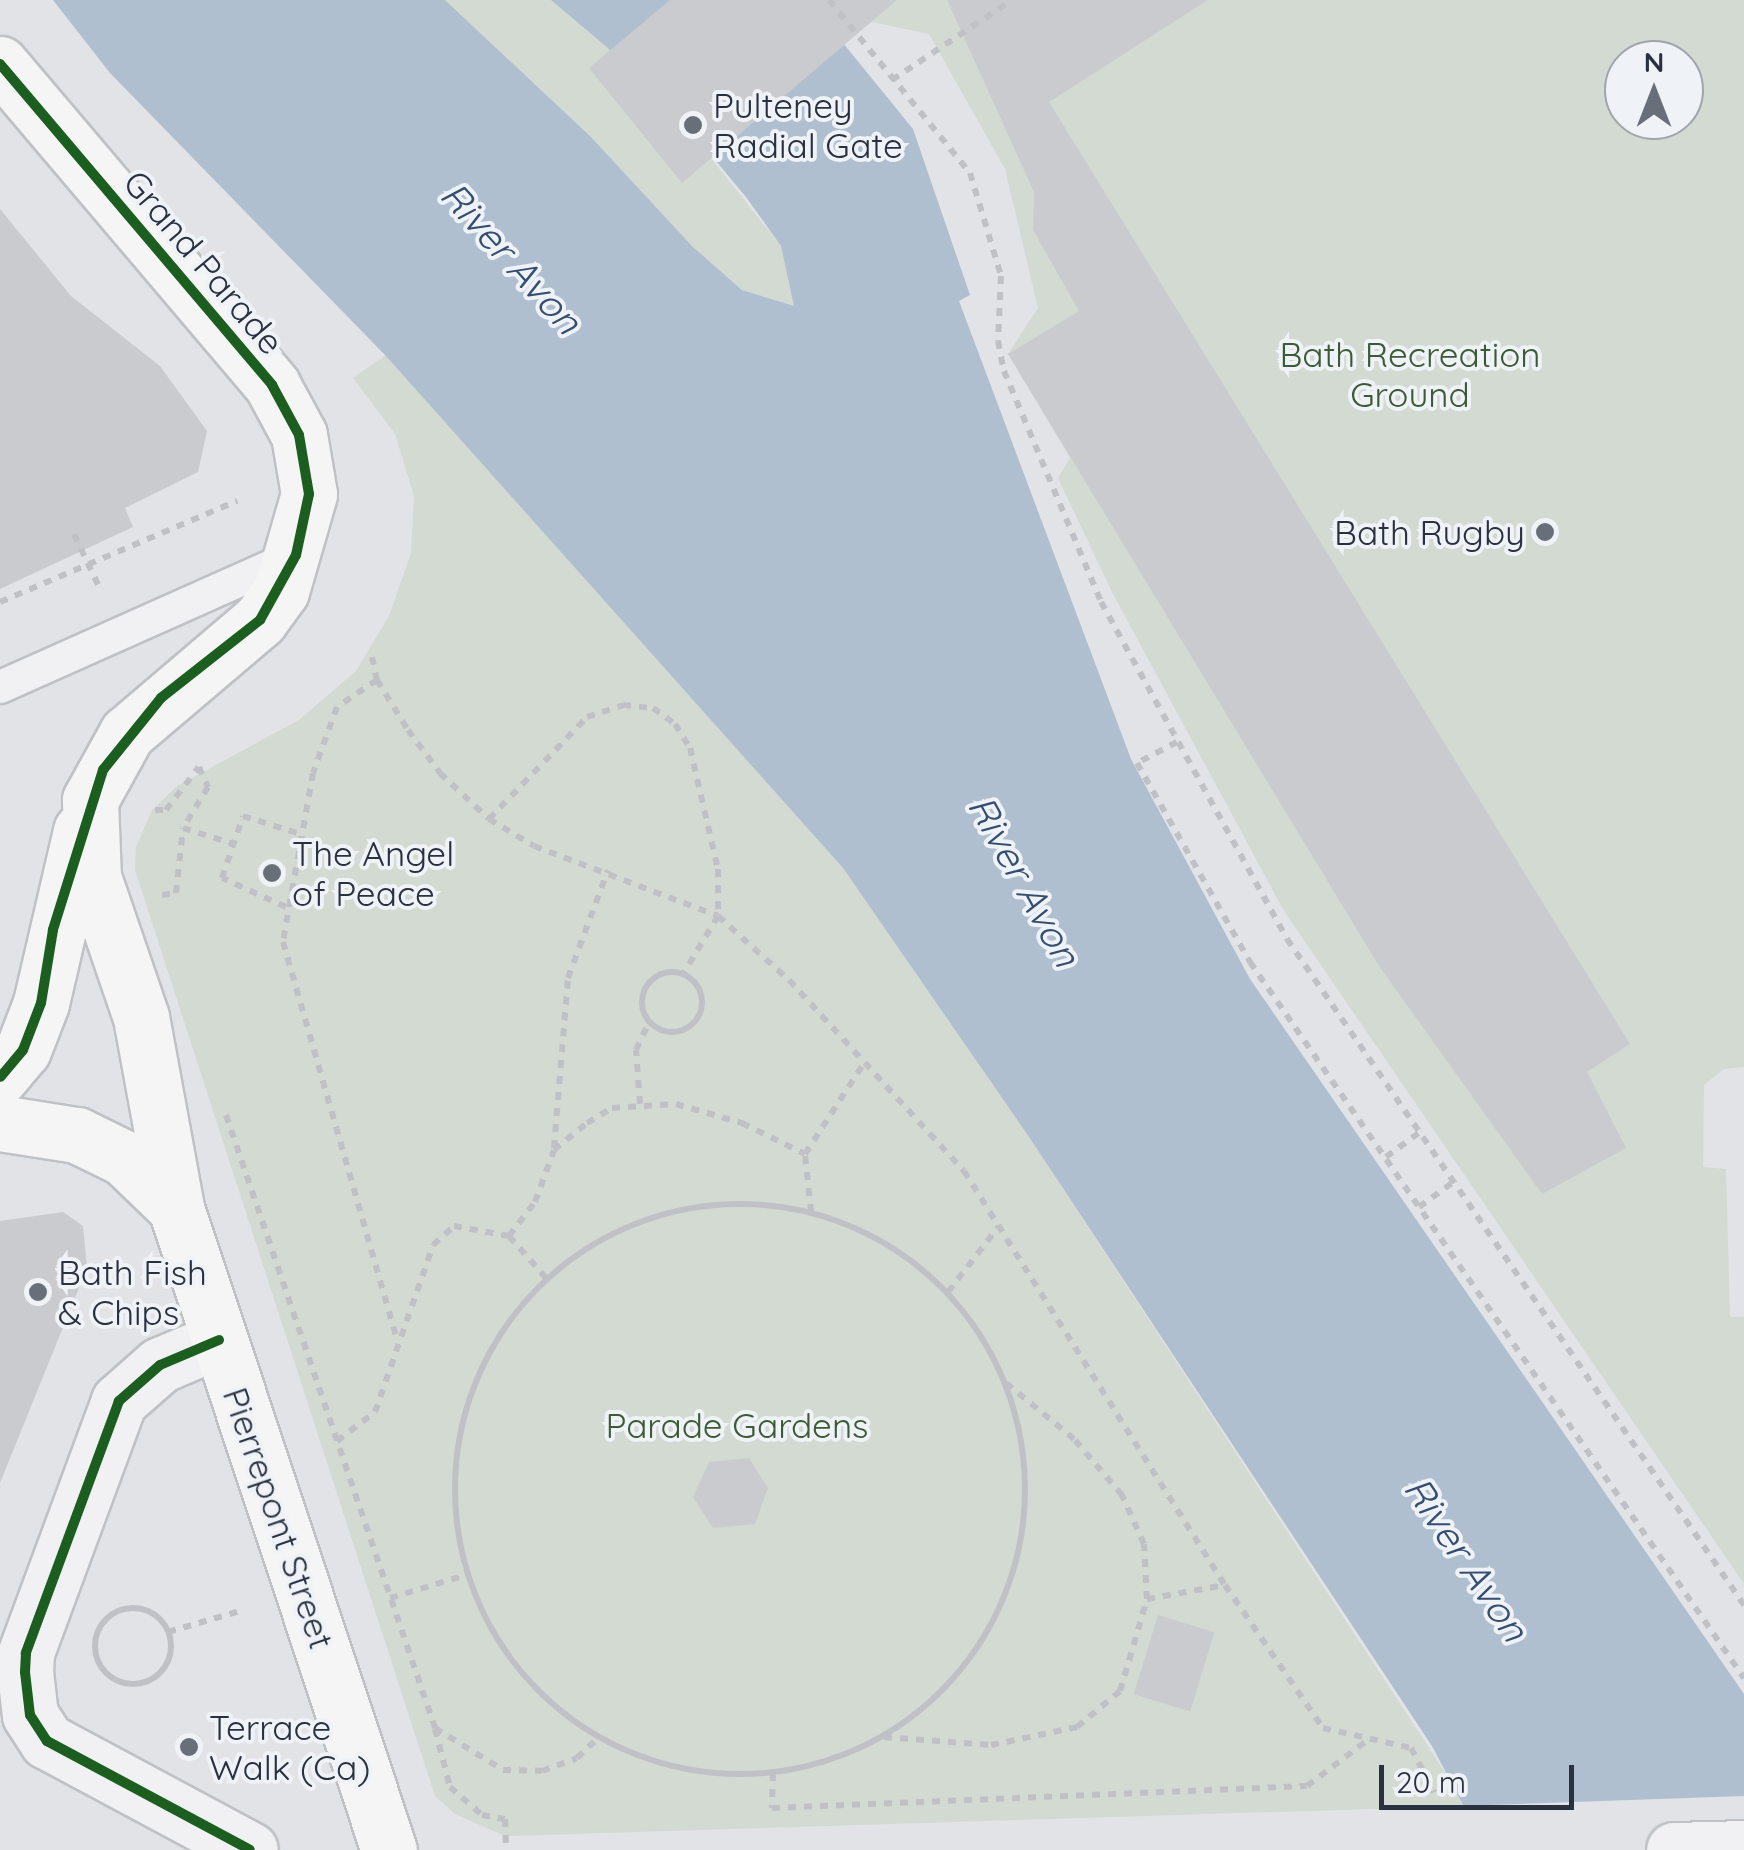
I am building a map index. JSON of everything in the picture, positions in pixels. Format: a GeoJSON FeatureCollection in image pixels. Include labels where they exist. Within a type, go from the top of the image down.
{"type":"FeatureCollection","features":[{"type":"Feature","properties":{"kind":"main road","name":"Grand Parade"},"geometry":{"type":"LineString","coordinates":[[0,64],[272,385],[299,436],[309,494],[296,556],[260,620],[127,732],[114,800],[53,930],[40,1003],[23,1050],[0,1077]]}},
{"type":"Feature","properties":{"kind":"main road"},"geometry":{"type":"LineString","coordinates":[[114,800],[93,878],[141,1017],[176,1208]]}},
{"type":"Feature","properties":{"kind":"main road","name":"Pierrepont Street"},"geometry":{"type":"LineString","coordinates":[[0,1123],[77,1134],[124,1158],[176,1208],[382,1849]]}},
{"type":"Feature","properties":{"kind":"street"},"geometry":{"type":"LineString","coordinates":[[219,1340],[160,1365],[119,1402],[26,1653],[12,1669],[30,1715],[47,1741],[72,1759],[250,1850]]}},
{"type":"Feature","properties":{"kind":"street"},"geometry":{"type":"LineString","coordinates":[[1674,1850],[1744,1848]]}},
{"type":"Feature","properties":{"kind":"lane"},"geometry":{"type":"LineString","coordinates":[[0,687],[296,556]]}},
{"type":"Feature","properties":{"kind":"path"},"geometry":{"type":"LineString","coordinates":[[830,0],[970,173],[1002,276],[998,342],[1004,370],[1101,602],[1288,939],[1744,1605]]}},
{"type":"Feature","properties":{"kind":"path"},"geometry":{"type":"LineString","coordinates":[[892,80],[1012,0]]}},
{"type":"Feature","properties":{"kind":"path"},"geometry":{"type":"LineString","coordinates":[[0,602],[237,501]]}},
{"type":"Feature","properties":{"kind":"path"},"geometry":{"type":"LineString","coordinates":[[74,534],[100,588],[117,592]]}},
{"type":"Feature","properties":{"kind":"path"},"geometry":{"type":"LineString","coordinates":[[372,657],[377,680],[440,772],[489,819],[534,846],[608,870],[718,916],[789,980],[964,1171],[1224,1585],[1323,1728],[1410,1748],[1434,1792]]}},
{"type":"Feature","properties":{"kind":"path"},"geometry":{"type":"LineString","coordinates":[[377,680],[338,707],[307,791],[283,942],[397,1339]]}},
{"type":"Feature","properties":{"kind":"path"},"geometry":{"type":"LineString","coordinates":[[489,819],[587,718],[624,704],[652,708],[690,748],[718,869],[718,916],[683,974]]}},
{"type":"Feature","properties":{"kind":"path"},"geometry":{"type":"LineString","coordinates":[[1176,742],[1137,763],[1250,962],[1744,1678]]}},
{"type":"Feature","properties":{"kind":"path"},"geometry":{"type":"LineString","coordinates":[[114,800],[166,810],[199,767],[208,787],[182,828],[176,892],[152,897]]}},
{"type":"Feature","properties":{"kind":"path"},"geometry":{"type":"LineString","coordinates":[[286,906],[222,878],[243,816],[300,834]]}},
{"type":"Feature","properties":{"kind":"path"},"geometry":{"type":"LineString","coordinates":[[182,828],[234,844]]}},
{"type":"Feature","properties":{"kind":"path"},"geometry":{"type":"LineString","coordinates":[[508,1236],[535,1202],[554,1150],[568,978],[608,870]]}},
{"type":"Feature","properties":{"kind":"path"},"geometry":{"type":"LineString","coordinates":[[683,974],[702,997],[697,1020],[672,1033],[649,1022],[641,1003],[646,986],[656,976],[683,974]]}},
{"type":"Feature","properties":{"kind":"path"},"geometry":{"type":"LineString","coordinates":[[640,1104],[636,1050],[649,1022]]}},
{"type":"Feature","properties":{"kind":"path"},"geometry":{"type":"LineString","coordinates":[[811,1212],[805,1154],[864,1063]]}},
{"type":"Feature","properties":{"kind":"path"},"geometry":{"type":"LineString","coordinates":[[222,1104],[436,1728],[450,1787],[482,1815],[505,1818],[506,1849]]}},
{"type":"Feature","properties":{"kind":"path"},"geometry":{"type":"LineString","coordinates":[[554,1150],[612,1108],[676,1104],[742,1123],[805,1154]]}},
{"type":"Feature","properties":{"kind":"path"},"geometry":{"type":"LineString","coordinates":[[1386,1157],[1420,1132]]}},
{"type":"Feature","properties":{"kind":"path"},"geometry":{"type":"LineString","coordinates":[[1419,1207],[1452,1183]]}},
{"type":"Feature","properties":{"kind":"path"},"geometry":{"type":"LineString","coordinates":[[883,1736],[990,1745],[1076,1727],[1120,1691],[1148,1599],[1144,1544],[1122,1496],[1074,1439],[1006,1382],[948,1292],[882,1240],[811,1212],[742,1203],[679,1209],[625,1226],[546,1278],[508,1319],[467,1398],[456,1442],[454,1513],[466,1576],[510,1661],[542,1696],[598,1738],[640,1757],[700,1772],[773,1773],[838,1757],[883,1736],[959,1674],[990,1628],[1014,1572],[1024,1526],[1023,1449],[1006,1382]]}},
{"type":"Feature","properties":{"kind":"path"},"geometry":{"type":"LineString","coordinates":[[337,1442],[375,1412],[397,1339],[433,1245],[454,1226],[508,1236],[546,1278]]}},
{"type":"Feature","properties":{"kind":"path"},"geometry":{"type":"LineString","coordinates":[[948,1292],[1000,1226]]}},
{"type":"Feature","properties":{"kind":"path"},"geometry":{"type":"LineString","coordinates":[[390,1598],[466,1576]]}},
{"type":"Feature","properties":{"kind":"path"},"geometry":{"type":"LineString","coordinates":[[1148,1599],[1224,1585]]}},
{"type":"Feature","properties":{"kind":"path"},"geometry":{"type":"LineString","coordinates":[[124,1608],[146,1609],[168,1632],[168,1663],[154,1679],[132,1684],[101,1667],[98,1632],[124,1608]]}},
{"type":"Feature","properties":{"kind":"path"},"geometry":{"type":"LineString","coordinates":[[168,1632],[246,1609]]}},
{"type":"Feature","properties":{"kind":"path"},"geometry":{"type":"LineString","coordinates":[[436,1728],[503,1770],[542,1771],[577,1758],[598,1738]]}},
{"type":"Feature","properties":{"kind":"path"},"geometry":{"type":"LineString","coordinates":[[773,1773],[772,1808],[1307,1786],[1368,1738]]}},
{"type":"Feature","properties":{"kind":"green space"},"geometry":{"type":"Polygon","coordinates":[[[445,0],[551,0],[655,88],[781,246],[795,307],[742,290],[693,247],[591,137],[445,0]]]}},
{"type":"Feature","properties":{"kind":"green space","name":"Bath Recreation Ground"},"geometry":{"type":"Polygon","coordinates":[[[854,0],[1744,0],[1744,1067],[1724,1069],[1704,1085],[1703,1167],[1726,1169],[1730,1317],[1744,1317],[1744,1584],[1284,911],[1112,592],[1058,478],[1070,458],[1008,354],[1038,308],[1005,169],[929,34],[867,21],[854,0]]]}},
{"type":"Feature","properties":{"kind":"green space","name":"Parade Gardens"},"geometry":{"type":"Polygon","coordinates":[[[386,355],[843,868],[1029,1137],[1467,1806],[505,1836],[455,1814],[435,1796],[135,870],[136,847],[152,810],[177,786],[299,720],[356,671],[389,616],[411,553],[414,496],[395,434],[353,378],[386,355]]]}},
{"type":"Feature","properties":{"kind":"water","name":"River Avon"},"geometry":{"type":"Polygon","coordinates":[[[53,0],[445,0],[591,137],[693,247],[742,290],[794,306],[781,246],[746,197],[655,88],[551,0],[808,0],[913,129],[970,295],[959,301],[1131,759],[1250,979],[1744,1694],[1744,1850],[1487,1850],[1432,1746],[1029,1137],[843,868],[386,356],[110,73],[53,0]]]}},
{"type":"Feature","properties":{"kind":"pier"},"geometry":{"type":"Polygon","coordinates":[[[1744,1796],[1744,1850],[1482,1850],[1460,1806],[1744,1796]]]}},
{"type":"Feature","properties":{"kind":"building","name":"Pulteney Radial Gate"},"geometry":{"type":"Polygon","coordinates":[[[670,0],[897,0],[682,183],[589,68],[670,0]]]}},
{"type":"Feature","properties":{"kind":"building"},"geometry":{"type":"Polygon","coordinates":[[[947,0],[1208,0],[1049,102],[1630,1044],[1587,1072],[1626,1148],[1542,1194],[1379,966],[1008,354],[1079,311],[1033,230],[1034,192],[947,0]]]}},
{"type":"Feature","properties":{"kind":"building"},"geometry":{"type":"Polygon","coordinates":[[[0,209],[71,296],[160,366],[207,431],[198,472],[125,508],[133,527],[0,589],[0,209]]]}},
{"type":"Feature","properties":{"kind":"building"},"geometry":{"type":"Polygon","coordinates":[[[63,1212],[83,1226],[87,1268],[0,1483],[0,1221],[63,1212]]]}},
{"type":"Feature","properties":{"kind":"building"},"geometry":{"type":"Polygon","coordinates":[[[749,1458],[768,1488],[755,1524],[713,1528],[693,1497],[709,1462],[749,1458]]]}},
{"type":"Feature","properties":{"kind":"building"},"geometry":{"type":"Polygon","coordinates":[[[1158,1615],[1214,1632],[1190,1712],[1134,1694],[1158,1615]]]}},
{"type":"Feature","properties":{"kind":"cycle path"},"geometry":{"type":"LineString","coordinates":[[0,64],[272,385],[299,435],[309,494],[296,555],[260,620],[161,698],[103,770],[53,930],[41,1003],[23,1050],[0,1077]]}},
{"type":"Feature","properties":{"kind":"cycle path"},"geometry":{"type":"LineString","coordinates":[[219,1340],[160,1365],[119,1401],[26,1653],[25,1672],[30,1715],[47,1741],[250,1850]]}},
{"type":"Feature","properties":{"kind":"place","name":"Pulteney Radial Gate"},"geometry":{"type":"Point","coordinates":[693,125]}},
{"type":"Feature","properties":{"kind":"place","name":"Bath Rugby"},"geometry":{"type":"Point","coordinates":[1545,532]}},
{"type":"Feature","properties":{"kind":"place","name":"The Angel of Peace"},"geometry":{"type":"Point","coordinates":[272,873]}},
{"type":"Feature","properties":{"kind":"place","name":"Bath Fish & Chips"},"geometry":{"type":"Point","coordinates":[38,1292]}},
{"type":"Feature","properties":{"kind":"place","name":"Terrace Walk (Ca)"},"geometry":{"type":"Point","coordinates":[189,1747]}}]}
